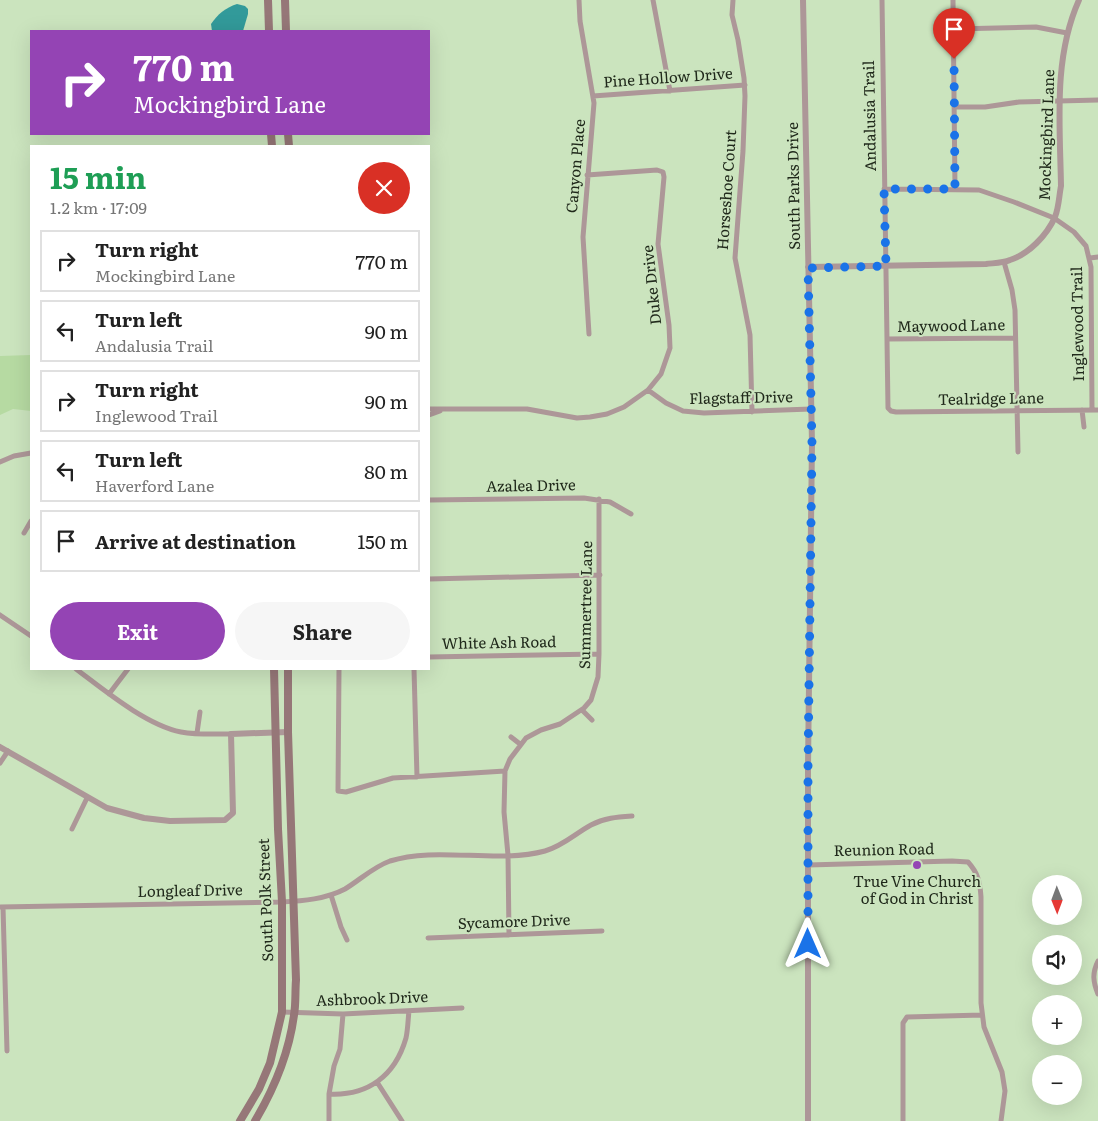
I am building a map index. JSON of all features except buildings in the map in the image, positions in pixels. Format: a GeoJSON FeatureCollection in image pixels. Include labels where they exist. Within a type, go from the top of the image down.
{"type":"FeatureCollection","features":[{"type":"Feature","properties":{"kind":"main road"},"geometry":{"type":"LineString","coordinates":[[268,0],[269,30]]}},
{"type":"Feature","properties":{"kind":"main road"},"geometry":{"type":"LineString","coordinates":[[285,0],[286,30]]}},
{"type":"Feature","properties":{"kind":"main road","name":"South Polk Street"},"geometry":{"type":"LineString","coordinates":[[240,1121],[259,1089],[270,1063],[282,1012],[282,902],[274,670]]}},
{"type":"Feature","properties":{"kind":"main road","name":"South Polk Street"},"geometry":{"type":"LineString","coordinates":[[255,1121],[280,1069],[295,1013],[296,980],[288,732],[288,670]]}},
{"type":"Feature","properties":{"kind":"street","name":"Canyon Place"},"geometry":{"type":"LineString","coordinates":[[579,0],[580,21],[594,104],[583,237],[589,334]]}},
{"type":"Feature","properties":{"kind":"street"},"geometry":{"type":"LineString","coordinates":[[652,0],[670,91]]}},
{"type":"Feature","properties":{"kind":"street","name":"Horseshoe Court"},"geometry":{"type":"LineString","coordinates":[[733,0],[732,15],[745,85],[743,151],[735,258],[750,334],[752,412]]}},
{"type":"Feature","properties":{"kind":"street","name":"South Parks Drive"},"geometry":{"type":"LineString","coordinates":[[803,0],[811,409],[808,1121]]}},
{"type":"Feature","properties":{"kind":"street","name":"Andalusia Trail"},"geometry":{"type":"LineString","coordinates":[[882,0],[887,405],[891,411]]}},
{"type":"Feature","properties":{"kind":"street"},"geometry":{"type":"LineString","coordinates":[[953,0],[955,189]]}},
{"type":"Feature","properties":{"kind":"street","name":"Mockingbird Lane"},"geometry":{"type":"LineString","coordinates":[[808,268],[958,266],[1004,262],[1029,250],[1054,218],[1058,204],[1061,186],[1061,65],[1067,34],[1079,0]]}},
{"type":"Feature","properties":{"kind":"street"},"geometry":{"type":"LineString","coordinates":[[954,29],[1036,27],[1067,34]]}},
{"type":"Feature","properties":{"kind":"street","name":"Pine Hollow Drive"},"geometry":{"type":"LineString","coordinates":[[593,96],[745,85]]}},
{"type":"Feature","properties":{"kind":"street"},"geometry":{"type":"LineString","coordinates":[[955,107],[985,107],[1019,102],[1098,100]]}},
{"type":"Feature","properties":{"kind":"street","name":"Duke Drive"},"geometry":{"type":"LineString","coordinates":[[446,410],[527,409],[576,418],[590,417],[607,414],[624,407],[648,390],[661,374],[670,348],[669,325],[658,244],[663,172],[657,170],[587,175]]}},
{"type":"Feature","properties":{"kind":"street","name":"Inglewood Trail"},"geometry":{"type":"LineString","coordinates":[[884,189],[979,190],[1054,218],[1074,232],[1086,246],[1090,258],[1095,331],[1095,410]]}},
{"type":"Feature","properties":{"kind":"street"},"geometry":{"type":"LineString","coordinates":[[1090,258],[1098,257]]}},
{"type":"Feature","properties":{"kind":"street"},"geometry":{"type":"LineString","coordinates":[[1004,262],[1012,290],[1015,310],[1018,452]]}},
{"type":"Feature","properties":{"kind":"street","name":"Maywood Lane"},"geometry":{"type":"LineString","coordinates":[[887,339],[1015,338]]}},
{"type":"Feature","properties":{"kind":"street","name":"Flagstaff Drive"},"geometry":{"type":"LineString","coordinates":[[648,390],[666,403],[683,411],[704,414],[811,409]]}},
{"type":"Feature","properties":{"kind":"street"},"geometry":{"type":"LineString","coordinates":[[430,409],[446,410]]}},
{"type":"Feature","properties":{"kind":"street"},"geometry":{"type":"LineString","coordinates":[[430,415],[446,410]]}},
{"type":"Feature","properties":{"kind":"street"},"geometry":{"type":"LineString","coordinates":[[1082,410],[1084,427]]}},
{"type":"Feature","properties":{"kind":"street","name":"Tealridge Lane"},"geometry":{"type":"LineString","coordinates":[[891,411],[1095,410]]}},
{"type":"Feature","properties":{"kind":"street"},"geometry":{"type":"LineString","coordinates":[[0,462],[14,456],[30,453]]}},
{"type":"Feature","properties":{"kind":"street","name":"Azalea Drive"},"geometry":{"type":"LineString","coordinates":[[430,500],[599,499],[610,502],[631,514]]}},
{"type":"Feature","properties":{"kind":"street","name":"Summertree Lane"},"geometry":{"type":"LineString","coordinates":[[509,935],[508,856],[504,812],[505,771],[510,759],[526,738],[560,724],[582,710],[590,700],[598,677],[599,499]]}},
{"type":"Feature","properties":{"kind":"street"},"geometry":{"type":"LineString","coordinates":[[24,533],[30,523]]}},
{"type":"Feature","properties":{"kind":"street"},"geometry":{"type":"LineString","coordinates":[[430,578],[600,575]]}},
{"type":"Feature","properties":{"kind":"street"},"geometry":{"type":"LineString","coordinates":[[0,615],[30,635]]}},
{"type":"Feature","properties":{"kind":"street","name":"White Ash Road"},"geometry":{"type":"LineString","coordinates":[[430,657],[599,654]]}},
{"type":"Feature","properties":{"kind":"street"},"geometry":{"type":"LineString","coordinates":[[77,670],[144,717],[181,732],[231,734],[288,732]]}},
{"type":"Feature","properties":{"kind":"street"},"geometry":{"type":"LineString","coordinates":[[109,694],[127,670]]}},
{"type":"Feature","properties":{"kind":"street"},"geometry":{"type":"LineString","coordinates":[[338,670],[338,791],[346,792],[392,778],[505,771]]}},
{"type":"Feature","properties":{"kind":"street"},"geometry":{"type":"LineString","coordinates":[[414,670],[417,777]]}},
{"type":"Feature","properties":{"kind":"street"},"geometry":{"type":"LineString","coordinates":[[582,710],[592,720]]}},
{"type":"Feature","properties":{"kind":"street"},"geometry":{"type":"LineString","coordinates":[[198,733],[200,712]]}},
{"type":"Feature","properties":{"kind":"street"},"geometry":{"type":"LineString","coordinates":[[0,747],[107,808],[144,818],[170,821],[225,820],[233,813],[231,734]]}},
{"type":"Feature","properties":{"kind":"street"},"geometry":{"type":"LineString","coordinates":[[511,737],[520,744]]}},
{"type":"Feature","properties":{"kind":"street"},"geometry":{"type":"LineString","coordinates":[[0,764],[8,752]]}},
{"type":"Feature","properties":{"kind":"street"},"geometry":{"type":"LineString","coordinates":[[72,829],[87,798]]}},
{"type":"Feature","properties":{"kind":"street","name":"Longleaf Drive"},"geometry":{"type":"LineString","coordinates":[[1,907],[293,902],[331,895],[344,889],[377,867],[391,861],[413,856],[508,856],[550,850],[592,824],[608,818],[632,816]]}},
{"type":"Feature","properties":{"kind":"street","name":"Reunion Road"},"geometry":{"type":"LineString","coordinates":[[808,864],[968,862],[976,872],[980,882],[982,1015]]}},
{"type":"Feature","properties":{"kind":"street"},"geometry":{"type":"LineString","coordinates":[[331,895],[341,928],[347,940]]}},
{"type":"Feature","properties":{"kind":"street"},"geometry":{"type":"LineString","coordinates":[[1,907],[7,1051]]}},
{"type":"Feature","properties":{"kind":"street","name":"Sycamore Drive"},"geometry":{"type":"LineString","coordinates":[[428,938],[602,931]]}},
{"type":"Feature","properties":{"kind":"street"},"geometry":{"type":"LineString","coordinates":[[1098,961],[1093,970],[1094,985],[1098,994]]}},
{"type":"Feature","properties":{"kind":"street","name":"Ashbrook Drive"},"geometry":{"type":"LineString","coordinates":[[282,1012],[343,1014],[462,1008]]}},
{"type":"Feature","properties":{"kind":"street"},"geometry":{"type":"LineString","coordinates":[[329,1094],[342,1095],[357,1092],[377,1082],[387,1074],[399,1057],[406,1036],[409,1011]]}},
{"type":"Feature","properties":{"kind":"street"},"geometry":{"type":"LineString","coordinates":[[329,1121],[329,1094],[334,1066],[340,1049],[343,1014]]}},
{"type":"Feature","properties":{"kind":"street"},"geometry":{"type":"LineString","coordinates":[[903,1121],[904,1023],[907,1017],[982,1015],[984,1027],[1002,1072],[1005,1091],[1001,1121]]}},
{"type":"Feature","properties":{"kind":"street"},"geometry":{"type":"LineString","coordinates":[[377,1082],[402,1121]]}},
{"type":"Feature","properties":{"kind":"green space"},"geometry":{"type":"Polygon","coordinates":[[[30,355],[30,411],[13,409],[0,415],[0,356],[30,355]]]}},
{"type":"Feature","properties":{"kind":"water"},"geometry":{"type":"Polygon","coordinates":[[[237,4],[248,9],[243,30],[212,30],[211,24],[225,9],[237,4]]]}},
{"type":"Feature","properties":{"kind":"place","name":"True Vine Church of God in Christ"},"geometry":{"type":"Point","coordinates":[917,865]}},
{"type":"Feature","properties":{"kind":"route"},"geometry":{"type":"LineString","coordinates":[[808,944],[812,443],[808,268],[886,266],[884,189],[955,189],[954,59]]}}]}
